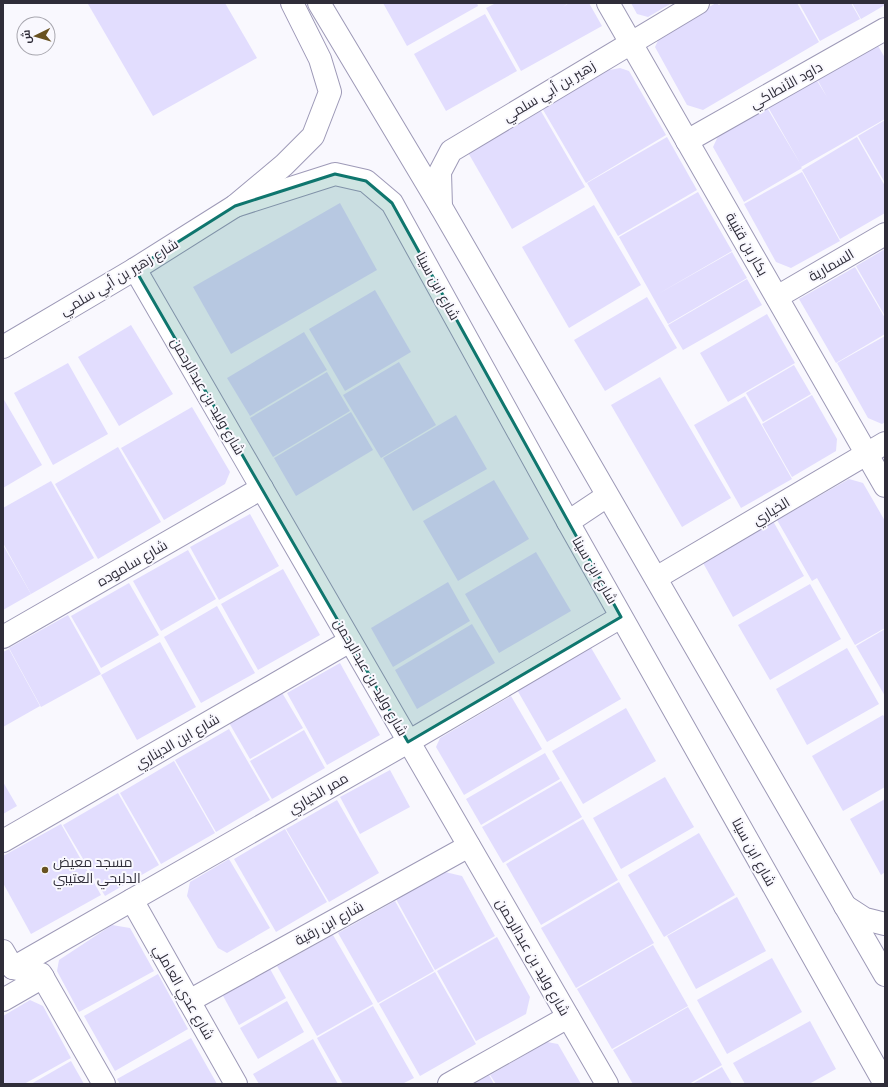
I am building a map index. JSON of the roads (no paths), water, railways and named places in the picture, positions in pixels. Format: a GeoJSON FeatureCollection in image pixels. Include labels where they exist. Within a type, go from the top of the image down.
{"type":"FeatureCollection","features":[{"type":"Feature","properties":{"kind":"street"},"geometry":{"type":"LineString","coordinates":[[235,206],[284,165],[313,136],[330,92],[320,59],[292,3]]}},
{"type":"Feature","properties":{"kind":"street"},"geometry":{"type":"LineString","coordinates":[[319,3],[441,207],[885,975]]}},
{"type":"Feature","properties":{"kind":"street","name":"بكار بن قتيبة"},"geometry":{"type":"LineString","coordinates":[[608,3],[885,486]]}},
{"type":"Feature","properties":{"kind":"street","name":"زهير بن أبي سلمي"},"geometry":{"type":"LineString","coordinates":[[441,207],[440,172],[451,151],[698,3]]}},
{"type":"Feature","properties":{"kind":"street","name":"داود الأنطاكي"},"geometry":{"type":"LineString","coordinates":[[687,141],[885,29]]}},
{"type":"Feature","properties":{"kind":"street","name":"شارع ابن سينا"},"geometry":{"type":"LineString","coordinates":[[235,206],[335,174],[366,181],[392,202],[568,522],[885,1084]]}},
{"type":"Feature","properties":{"kind":"street","name":"شارع زهير بن أبي سلمي"},"geometry":{"type":"LineString","coordinates":[[8,342],[135,269],[235,206]]}},
{"type":"Feature","properties":{"kind":"street","name":"السمارية"},"geometry":{"type":"LineString","coordinates":[[777,297],[885,234]]}},
{"type":"Feature","properties":{"kind":"street","name":"شارع وليد بن عبدالرحمن"},"geometry":{"type":"LineString","coordinates":[[135,269],[607,1084]]}},
{"type":"Feature","properties":{"kind":"street","name":"الخياري"},"geometry":{"type":"LineString","coordinates":[[656,578],[885,443]]}},
{"type":"Feature","properties":{"kind":"street","name":"شارع ساموده"},"geometry":{"type":"LineString","coordinates":[[3,637],[262,488]]}},
{"type":"Feature","properties":{"kind":"street"},"geometry":{"type":"LineString","coordinates":[[568,522],[608,496]]}},
{"type":"Feature","properties":{"kind":"street","name":"ممر الخياري"},"geometry":{"type":"LineString","coordinates":[[8,960],[132,900],[408,742],[621,616]]}},
{"type":"Feature","properties":{"kind":"street","name":"شارع ابن الديناري"},"geometry":{"type":"LineString","coordinates":[[3,841],[350,641]]}},
{"type":"Feature","properties":{"kind":"street","name":"شارع ابن رقية"},"geometry":{"type":"LineString","coordinates":[[189,1001],[469,846]]}},
{"type":"Feature","properties":{"kind":"street","name":"شارع عدي العاملي"},"geometry":{"type":"LineString","coordinates":[[132,900],[236,1084]]}},
{"type":"Feature","properties":{"kind":"street"},"geometry":{"type":"LineString","coordinates":[[845,906],[865,920],[885,924]]}},
{"type":"Feature","properties":{"kind":"street"},"geometry":{"type":"LineString","coordinates":[[8,960],[41,974],[104,1084]]}},
{"type":"Feature","properties":{"kind":"street"},"geometry":{"type":"LineString","coordinates":[[3,1000],[43,977]]}},
{"type":"Feature","properties":{"kind":"street"},"geometry":{"type":"LineString","coordinates":[[449,1084],[568,1017]]}},
{"type":"Feature","properties":{"kind":"street"},"geometry":{"type":"LineString","coordinates":[[865,1050],[871,1084]]}},
{"type":"Feature","properties":{"kind":"place","name":"مسجد معيض الدلبحي العتيبي"},"geometry":{"type":"Point","coordinates":[45,870]}}]}
